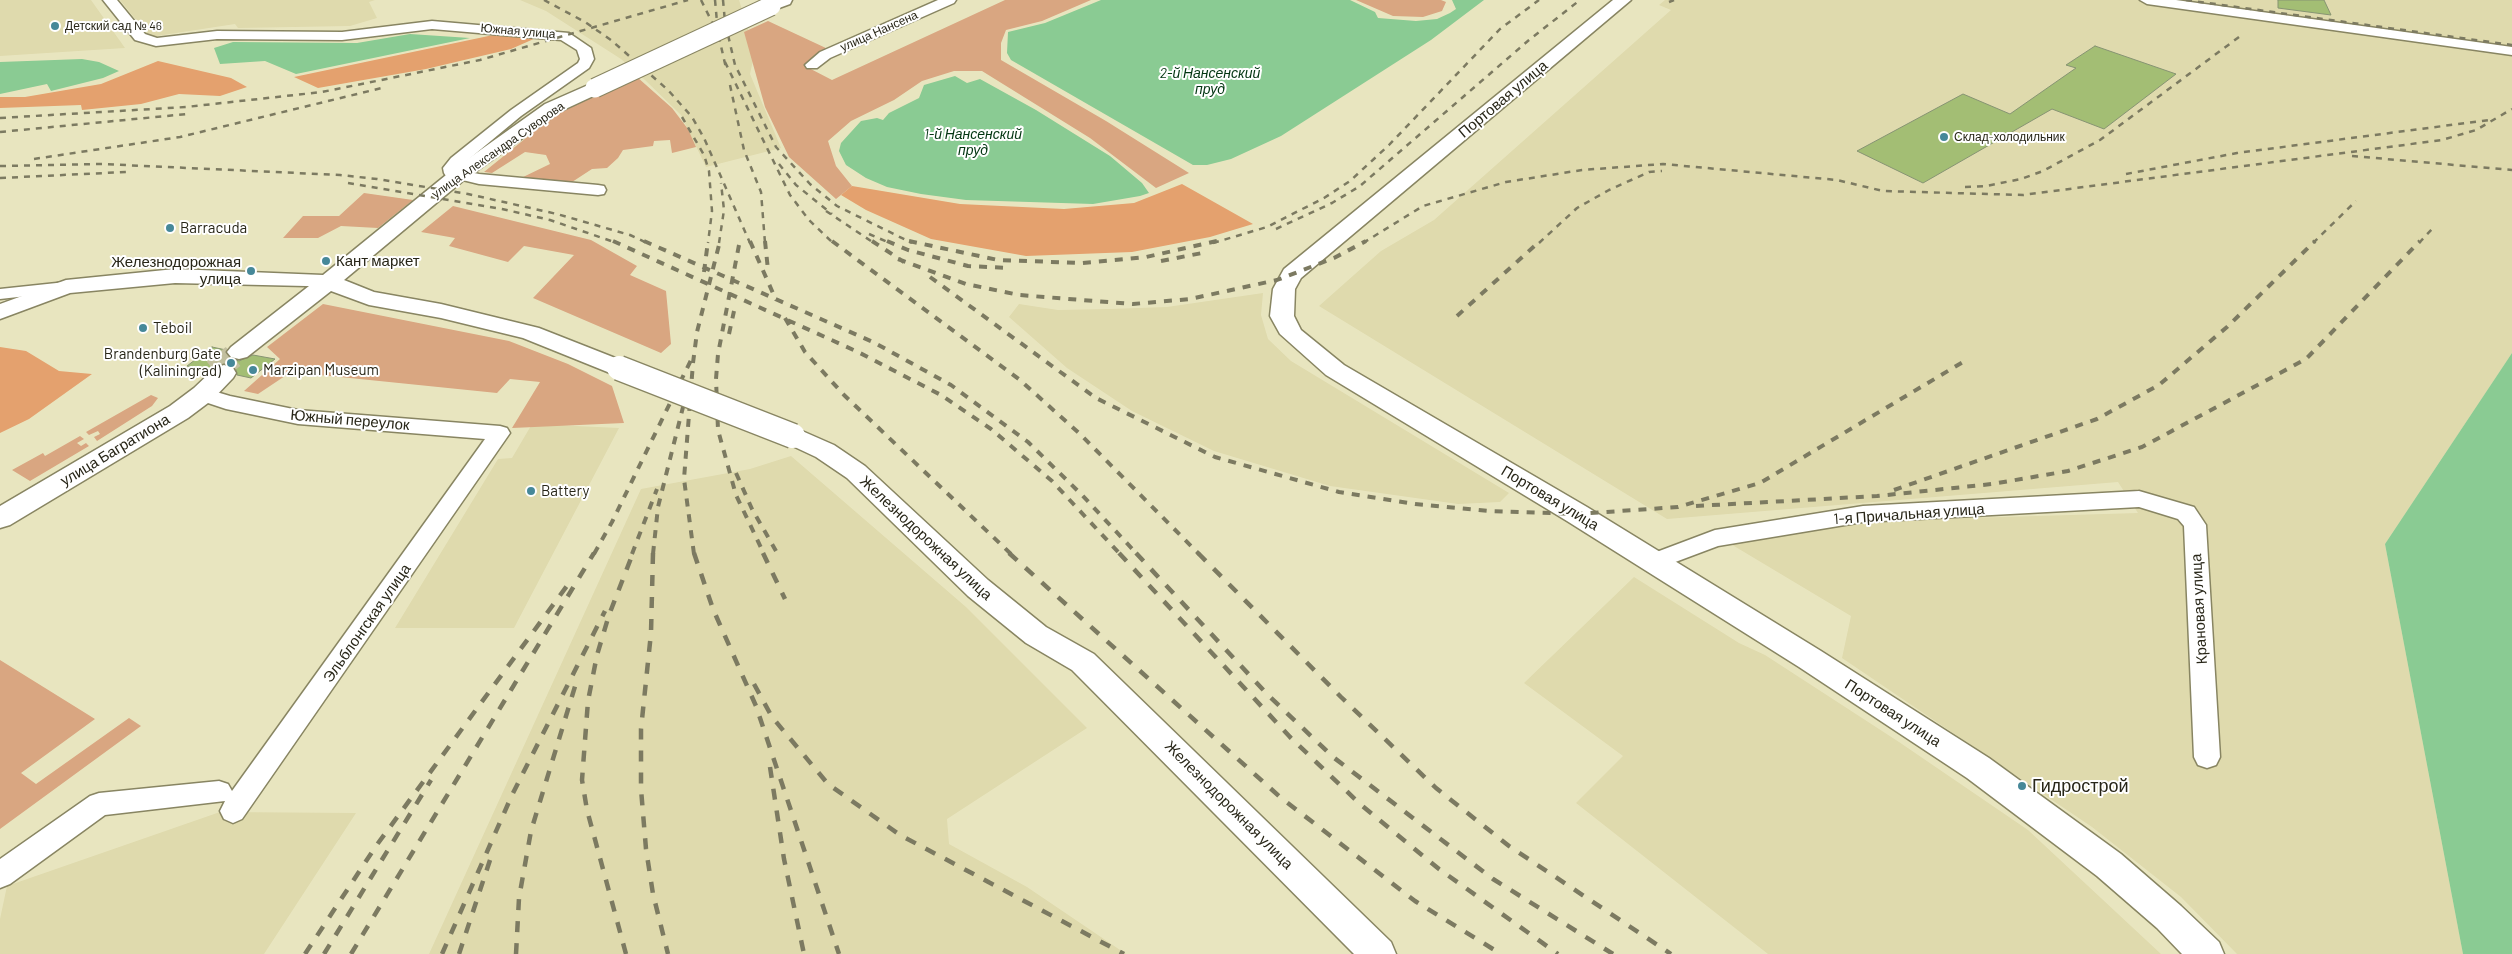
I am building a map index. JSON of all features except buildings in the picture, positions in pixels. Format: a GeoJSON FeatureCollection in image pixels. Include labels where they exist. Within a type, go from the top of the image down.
{"type":"FeatureCollection","features":[{"type":"Feature","properties":{"kind":"main road","name":"Портовая улица"},"geometry":{"type":"LineString","coordinates":[[1624,0],[1292,274],[1284,289],[1282,316],[1292,334],[1311,352],[1335,370],[1654,562],[1810,659],[2022,798],[2115,870],[2170,917],[2206,954]]}},
{"type":"Feature","properties":{"kind":"main road","name":"улица Александра Суворова"},"geometry":{"type":"LineString","coordinates":[[320,288],[455,174],[552,108],[778,3]]}},
{"type":"Feature","properties":{"kind":"main road","name":"Железнодорожная улица"},"geometry":{"type":"LineString","coordinates":[[67,292],[186,286],[274,289],[320,288],[341,299],[369,298],[440,311],[531,333],[793,436],[825,451],[856,472],[978,588],[1036,635],[1084,662],[1378,954]]}},
{"type":"Feature","properties":{"kind":"main road"},"geometry":{"type":"LineString","coordinates":[[244,353],[299,315],[320,288]]}},
{"type":"Feature","properties":{"kind":"main road"},"geometry":{"type":"LineString","coordinates":[[0,312],[67,292]]}},
{"type":"Feature","properties":{"kind":"main road"},"geometry":{"type":"LineString","coordinates":[[0,321],[67,292]]}},
{"type":"Feature","properties":{"kind":"main road","name":"улица Багратиона"},"geometry":{"type":"LineString","coordinates":[[0,518],[179,412],[203,394],[219,372]]}},
{"type":"Feature","properties":{"kind":"main road","name":"улица Багратиона"},"geometry":{"type":"LineString","coordinates":[[0,508],[172,406],[219,372]]}},
{"type":"Feature","properties":{"kind":"street","name":"Южная улица"},"geometry":{"type":"LineString","coordinates":[[110,0],[140,37],[156,42],[217,35],[342,36],[432,25],[550,33],[564,36],[584,48],[587,59],[584,65],[509,118],[457,161],[451,168],[455,174]]}},
{"type":"Feature","properties":{"kind":"street","name":"улица Нансена"},"geometry":{"type":"LineString","coordinates":[[812,65],[826,55],[949,0]]}},
{"type":"Feature","properties":{"kind":"street"},"geometry":{"type":"LineString","coordinates":[[2146,0],[2512,52]]}},
{"type":"Feature","properties":{"kind":"street"},"geometry":{"type":"LineString","coordinates":[[455,174],[479,179],[598,190]]}},
{"type":"Feature","properties":{"kind":"street","name":"Железнодорожная улица"},"geometry":{"type":"LineString","coordinates":[[0,294],[67,292]]}},
{"type":"Feature","properties":{"kind":"street","name":"Южный переулок"},"geometry":{"type":"LineString","coordinates":[[203,394],[226,402],[298,417],[500,433]]}},
{"type":"Feature","properties":{"kind":"street","name":"Эльблонгская улица"},"geometry":{"type":"LineString","coordinates":[[0,875],[99,804],[226,802],[500,433]]}},
{"type":"Feature","properties":{"kind":"street","name":"1-я Причальная улица"},"geometry":{"type":"LineString","coordinates":[[1654,562],[1715,538],[1863,514],[2139,499]]}},
{"type":"Feature","properties":{"kind":"street","name":"Крановая улица"},"geometry":{"type":"LineString","coordinates":[[2139,499],[2186,513],[2195,525],[2207,757]]}},
{"type":"Feature","properties":{"kind":"shaded area","name":"Детский сад № 46"},"geometry":{"type":"Polygon","coordinates":[[[0,0],[91,0],[125,48],[0,56],[0,0]]]}},
{"type":"Feature","properties":{"kind":"shaded area"},"geometry":{"type":"Polygon","coordinates":[[[120,0],[375,0],[369,2],[377,18],[350,26],[238,28],[235,24],[150,37],[120,0]]]}},
{"type":"Feature","properties":{"kind":"shaded area"},"geometry":{"type":"Polygon","coordinates":[[[520,0],[739,0],[755,51],[750,74],[781,148],[706,167],[681,115],[645,80],[621,59],[546,11],[520,0]]]}},
{"type":"Feature","properties":{"kind":"shaded area"},"geometry":{"type":"Polygon","coordinates":[[[1005,0],[1091,0],[1042,21],[1006,30],[1001,43],[1001,60],[1106,121],[1189,173],[1156,188],[1090,138],[982,71],[954,71],[922,81],[894,100],[851,121],[828,141],[836,166],[852,186],[836,199],[789,157],[765,107],[744,32],[768,21],[828,49],[805,66],[832,80],[1005,0]]]}},
{"type":"Feature","properties":{"kind":"shaded area"},"geometry":{"type":"Polygon","coordinates":[[[1356,0],[1441,0],[1446,2],[1442,11],[1423,17],[1393,16],[1356,0]]]}},
{"type":"Feature","properties":{"kind":"shaded area"},"geometry":{"type":"Polygon","coordinates":[[[1665,0],[2512,0],[2512,353],[2385,544],[2463,954],[2237,954],[2181,897],[2092,827],[1842,658],[1851,616],[1729,543],[1868,521],[2138,513],[2118,482],[1667,519],[1319,306],[1381,251],[1434,220],[1671,10],[1659,5],[1665,0]]]}},
{"type":"Feature","properties":{"kind":"shaded area"},"geometry":{"type":"Polygon","coordinates":[[[498,34],[536,38],[511,49],[426,69],[318,88],[294,77],[498,34]]]}},
{"type":"Feature","properties":{"kind":"shaded area"},"geometry":{"type":"Polygon","coordinates":[[[158,61],[231,78],[247,87],[220,96],[179,94],[141,104],[82,110],[81,105],[0,108],[0,97],[25,97],[101,84],[158,61]]]}},
{"type":"Feature","properties":{"kind":"shaded area"},"geometry":{"type":"Polygon","coordinates":[[[637,77],[672,108],[688,129],[696,147],[672,153],[670,140],[654,141],[653,146],[623,150],[618,158],[607,168],[592,169],[569,184],[519,179],[550,164],[546,155],[525,152],[492,173],[484,172],[563,108],[637,77]]]}},
{"type":"Feature","properties":{"kind":"shaded area"},"geometry":{"type":"Polygon","coordinates":[[[1182,184],[1253,224],[1210,237],[1132,252],[1026,256],[931,239],[866,210],[841,195],[852,186],[960,204],[1064,209],[1134,203],[1182,184]]]}},
{"type":"Feature","properties":{"kind":"shaded area"},"geometry":{"type":"Polygon","coordinates":[[[364,193],[413,200],[378,228],[341,226],[318,238],[283,238],[303,216],[339,216],[364,193]]]}},
{"type":"Feature","properties":{"kind":"shaded area"},"geometry":{"type":"Polygon","coordinates":[[[453,206],[591,240],[637,266],[630,275],[666,291],[671,344],[661,353],[533,298],[574,255],[524,246],[508,262],[449,246],[455,238],[421,232],[453,206]]]}},
{"type":"Feature","properties":{"kind":"shaded area"},"geometry":{"type":"Polygon","coordinates":[[[1263,293],[1261,315],[1268,339],[1291,361],[1509,493],[1500,502],[1458,504],[1330,486],[1214,451],[1132,411],[1067,368],[1009,317],[1019,304],[1058,310],[1167,307],[1263,293]]]}},
{"type":"Feature","properties":{"kind":"shaded area"},"geometry":{"type":"Polygon","coordinates":[[[323,304],[509,341],[568,364],[612,386],[624,423],[512,428],[540,382],[510,379],[497,393],[291,372],[258,394],[244,391],[280,359],[267,347],[323,304]]]}},
{"type":"Feature","properties":{"kind":"shaded area"},"geometry":{"type":"Polygon","coordinates":[[[0,347],[26,351],[59,371],[92,374],[29,419],[0,433],[0,347]]]}},
{"type":"Feature","properties":{"kind":"shaded area"},"geometry":{"type":"Polygon","coordinates":[[[151,395],[158,398],[152,406],[97,441],[94,437],[100,434],[98,431],[89,435],[86,432],[151,395]]]}},
{"type":"Feature","properties":{"kind":"shaded area"},"geometry":{"type":"Polygon","coordinates":[[[532,424],[619,428],[514,628],[395,628],[498,459],[512,458],[532,424]]]}},
{"type":"Feature","properties":{"kind":"shaded area"},"geometry":{"type":"Polygon","coordinates":[[[80,436],[84,439],[77,443],[81,446],[86,443],[89,446],[30,481],[12,470],[43,453],[45,456],[80,436]]]}},
{"type":"Feature","properties":{"kind":"shaded area"},"geometry":{"type":"Polygon","coordinates":[[[791,456],[966,607],[1087,728],[947,819],[949,844],[1027,887],[1126,954],[429,954],[641,489],[750,469],[791,456]]]}},
{"type":"Feature","properties":{"kind":"shaded area","name":"Гидрострой"},"geometry":{"type":"Polygon","coordinates":[[[1634,577],[1739,643],[1765,655],[1899,742],[2028,830],[2161,954],[1768,954],[1576,803],[1623,756],[1524,683],[1634,577]]]}},
{"type":"Feature","properties":{"kind":"shaded area"},"geometry":{"type":"Polygon","coordinates":[[[0,660],[95,719],[21,773],[36,784],[129,718],[141,726],[0,829],[0,660]]]}},
{"type":"Feature","properties":{"kind":"shaded area"},"geometry":{"type":"Polygon","coordinates":[[[220,812],[356,813],[264,954],[0,954],[0,919],[7,886],[220,812]]]}},
{"type":"Feature","properties":{"kind":"water","name":"2-й Нансенский пруд"},"geometry":{"type":"Polygon","coordinates":[[[1101,0],[1350,0],[1375,12],[1378,18],[1416,21],[1437,19],[1450,13],[1456,9],[1452,0],[1484,0],[1431,40],[1281,136],[1231,159],[1207,165],[1193,165],[1011,60],[1007,53],[1008,32],[1045,23],[1101,0]]]}},
{"type":"Feature","properties":{"kind":"water"},"geometry":{"type":"Polygon","coordinates":[[[410,34],[470,38],[296,74],[265,61],[220,64],[214,48],[233,42],[357,43],[410,34]]]}},
{"type":"Feature","properties":{"kind":"water"},"geometry":{"type":"Polygon","coordinates":[[[82,59],[99,62],[119,71],[103,78],[51,91],[47,84],[0,94],[0,62],[82,59]]]}},
{"type":"Feature","properties":{"kind":"water","name":"1-й Нансенский пруд"},"geometry":{"type":"Polygon","coordinates":[[[955,76],[967,83],[980,79],[1036,110],[1110,156],[1142,183],[1149,193],[1093,204],[966,200],[887,187],[866,178],[846,165],[839,151],[841,143],[861,121],[877,118],[883,120],[889,113],[919,98],[924,85],[955,76]]]}},
{"type":"Feature","properties":{"kind":"water"},"geometry":{"type":"Polygon","coordinates":[[[2512,353],[2512,954],[2463,954],[2385,544],[2512,353]]]}},
{"type":"Feature","properties":{"kind":"tunnel"},"geometry":{"type":"LineString","coordinates":[[214,371],[239,352]]}},
{"type":"Feature","properties":{"kind":"railway"},"geometry":{"type":"LineString","coordinates":[[544,0],[593,27]]}},
{"type":"Feature","properties":{"kind":"railway"},"geometry":{"type":"LineString","coordinates":[[593,27],[688,0]]}},
{"type":"Feature","properties":{"kind":"railway"},"geometry":{"type":"LineString","coordinates":[[701,0],[713,24]]}},
{"type":"Feature","properties":{"kind":"railway"},"geometry":{"type":"LineString","coordinates":[[715,0],[718,33],[726,68]]}},
{"type":"Feature","properties":{"kind":"railway"},"geometry":{"type":"LineString","coordinates":[[723,0],[725,22],[735,65],[776,147],[810,184],[837,206],[912,243]]}},
{"type":"Feature","properties":{"kind":"railway"},"geometry":{"type":"LineString","coordinates":[[1213,243],[1267,227],[1324,198],[1350,181],[1389,145],[1500,29],[1539,0]]}},
{"type":"Feature","properties":{"kind":"railway"},"geometry":{"type":"LineString","coordinates":[[1276,229],[1332,203],[1360,186],[1529,40],[1580,0]]}},
{"type":"Feature","properties":{"kind":"railway"},"geometry":{"type":"LineString","coordinates":[[1669,2],[1674,0]]}},
{"type":"Feature","properties":{"kind":"railway"},"geometry":{"type":"LineString","coordinates":[[2186,0],[2512,45]]}},
{"type":"Feature","properties":{"kind":"railway"},"geometry":{"type":"LineString","coordinates":[[0,118],[186,107],[322,92],[480,60],[593,27]]}},
{"type":"Feature","properties":{"kind":"railway"},"geometry":{"type":"LineString","coordinates":[[593,27],[611,40],[668,90],[692,117],[704,138],[750,243]]}},
{"type":"Feature","properties":{"kind":"railway"},"geometry":{"type":"LineString","coordinates":[[1965,187],[1986,186],[2021,179],[2043,171],[2100,140],[2239,37]]}},
{"type":"Feature","properties":{"kind":"railway"},"geometry":{"type":"LineString","coordinates":[[725,62],[790,195],[809,220],[833,243]]}},
{"type":"Feature","properties":{"kind":"railway"},"geometry":{"type":"LineString","coordinates":[[730,85],[744,150],[761,192],[765,243]]}},
{"type":"Feature","properties":{"kind":"railway"},"geometry":{"type":"LineString","coordinates":[[34,159],[180,137],[386,87]]}},
{"type":"Feature","properties":{"kind":"railway"},"geometry":{"type":"LineString","coordinates":[[1363,243],[1423,206],[1506,182],[1582,170],[1663,164],[1837,180],[1883,191],[2023,195],[2442,140],[2476,130],[2512,109]]}},
{"type":"Feature","properties":{"kind":"railway"},"geometry":{"type":"LineString","coordinates":[[0,132],[187,114]]}},
{"type":"Feature","properties":{"kind":"railway"},"geometry":{"type":"LineString","coordinates":[[682,117],[704,155],[709,171],[712,211],[708,243]]}},
{"type":"Feature","properties":{"kind":"railway"},"geometry":{"type":"LineString","coordinates":[[2126,174],[2237,153],[2489,120]]}},
{"type":"Feature","properties":{"kind":"railway"},"geometry":{"type":"LineString","coordinates":[[2352,156],[2512,170]]}},
{"type":"Feature","properties":{"kind":"railway"},"geometry":{"type":"LineString","coordinates":[[0,166],[102,164],[340,175],[377,179],[468,194],[557,214],[630,235],[647,243]]}},
{"type":"Feature","properties":{"kind":"railway"},"geometry":{"type":"LineString","coordinates":[[779,164],[796,185],[832,214]]}},
{"type":"Feature","properties":{"kind":"railway"},"geometry":{"type":"LineString","coordinates":[[1539,243],[1577,208],[1609,190],[1649,172],[1662,171]]}},
{"type":"Feature","properties":{"kind":"railway"},"geometry":{"type":"LineString","coordinates":[[0,178],[126,172]]}},
{"type":"Feature","properties":{"kind":"railway"},"geometry":{"type":"LineString","coordinates":[[348,183],[502,209],[550,220],[617,243]]}},
{"type":"Feature","properties":{"kind":"railway"},"geometry":{"type":"LineString","coordinates":[[719,243],[724,210],[721,183]]}},
{"type":"Feature","properties":{"kind":"railway"},"geometry":{"type":"LineString","coordinates":[[2313,243],[2356,201]]}},
{"type":"Feature","properties":{"kind":"railway"},"geometry":{"type":"LineString","coordinates":[[826,211],[874,243]]}},
{"type":"Feature","properties":{"kind":"railway"},"geometry":{"type":"LineString","coordinates":[[2419,243],[2432,229]]}},
{"type":"Feature","properties":{"kind":"railway"},"geometry":{"type":"LineString","coordinates":[[869,234],[890,243]]}},
{"type":"Feature","properties":{"kind":"railway"},"geometry":{"type":"LineString","coordinates":[[613,241],[709,284]]}},
{"type":"Feature","properties":{"kind":"railway"},"geometry":{"type":"LineString","coordinates":[[644,241],[705,268]]}},
{"type":"Feature","properties":{"kind":"railway"},"geometry":{"type":"LineString","coordinates":[[705,268],[708,241]]}},
{"type":"Feature","properties":{"kind":"railway"},"geometry":{"type":"LineString","coordinates":[[712,271],[720,241]]}},
{"type":"Feature","properties":{"kind":"railway"},"geometry":{"type":"LineString","coordinates":[[750,241],[776,299]]}},
{"type":"Feature","properties":{"kind":"railway"},"geometry":{"type":"LineString","coordinates":[[765,241],[768,270]]}},
{"type":"Feature","properties":{"kind":"railway"},"geometry":{"type":"LineString","coordinates":[[832,241],[1020,380],[1080,434],[1199,554]]}},
{"type":"Feature","properties":{"kind":"railway"},"geometry":{"type":"LineString","coordinates":[[872,241],[901,260]]}},
{"type":"Feature","properties":{"kind":"railway"},"geometry":{"type":"LineString","coordinates":[[887,241],[908,250],[968,266],[1009,268]]}},
{"type":"Feature","properties":{"kind":"railway"},"geometry":{"type":"LineString","coordinates":[[909,241],[998,260],[1082,263],[1146,257],[1217,241]]}},
{"type":"Feature","properties":{"kind":"railway"},"geometry":{"type":"LineString","coordinates":[[901,260],[966,284],[1019,295],[1133,304],[1190,299],[1277,280],[1334,258],[1366,241]]}},
{"type":"Feature","properties":{"kind":"railway"},"geometry":{"type":"LineString","coordinates":[[1457,316],[1540,241]]}},
{"type":"Feature","properties":{"kind":"railway"},"geometry":{"type":"LineString","coordinates":[[1894,490],[2097,419],[2159,385],[2227,327],[2315,241]]}},
{"type":"Feature","properties":{"kind":"railway"},"geometry":{"type":"LineString","coordinates":[[1696,506],[1877,496],[1992,484],[2068,471],[2142,447],[2306,359],[2420,241]]}},
{"type":"Feature","properties":{"kind":"railway"},"geometry":{"type":"LineString","coordinates":[[732,280],[739,245]]}},
{"type":"Feature","properties":{"kind":"railway"},"geometry":{"type":"LineString","coordinates":[[1161,261],[1202,253]]}},
{"type":"Feature","properties":{"kind":"railway"},"geometry":{"type":"LineString","coordinates":[[704,272],[705,268]]}},
{"type":"Feature","properties":{"kind":"railway"},"geometry":{"type":"LineString","coordinates":[[705,268],[712,271]]}},
{"type":"Feature","properties":{"kind":"railway"},"geometry":{"type":"LineString","coordinates":[[709,284],[712,271]]}},
{"type":"Feature","properties":{"kind":"railway"},"geometry":{"type":"LineString","coordinates":[[712,271],[732,280]]}},
{"type":"Feature","properties":{"kind":"railway"},"geometry":{"type":"LineString","coordinates":[[930,277],[1096,398],[1215,457],[1339,492],[1415,504],[1490,511],[1577,514],[1678,507],[1760,483],[1968,359]]}},
{"type":"Feature","properties":{"kind":"railway"},"geometry":{"type":"LineString","coordinates":[[730,294],[732,280]]}},
{"type":"Feature","properties":{"kind":"railway"},"geometry":{"type":"LineString","coordinates":[[732,280],[776,299]]}},
{"type":"Feature","properties":{"kind":"railway"},"geometry":{"type":"LineString","coordinates":[[694,554],[684,479],[693,363],[697,332],[709,284]]}},
{"type":"Feature","properties":{"kind":"railway"},"geometry":{"type":"LineString","coordinates":[[709,284],[730,294]]}},
{"type":"Feature","properties":{"kind":"railway"},"geometry":{"type":"LineString","coordinates":[[730,294],[786,319]]}},
{"type":"Feature","properties":{"kind":"railway"},"geometry":{"type":"LineString","coordinates":[[730,294],[718,354],[716,379],[718,430],[736,495],[764,554]]}},
{"type":"Feature","properties":{"kind":"railway"},"geometry":{"type":"LineString","coordinates":[[776,299],[873,342],[951,385],[1028,442],[1082,495],[1137,554]]}},
{"type":"Feature","properties":{"kind":"railway"},"geometry":{"type":"LineString","coordinates":[[729,334],[734,311]]}},
{"type":"Feature","properties":{"kind":"railway"},"geometry":{"type":"LineString","coordinates":[[786,319],[858,352],[941,395],[991,429],[1052,481],[1120,554]]}},
{"type":"Feature","properties":{"kind":"railway"},"geometry":{"type":"LineString","coordinates":[[786,319],[805,352],[844,395],[1011,554]]}},
{"type":"Feature","properties":{"kind":"railway"},"geometry":{"type":"LineString","coordinates":[[594,554],[612,522],[692,358]]}},
{"type":"Feature","properties":{"kind":"railway"},"geometry":{"type":"LineString","coordinates":[[653,554],[658,507],[684,403]]}},
{"type":"Feature","properties":{"kind":"railway"},"geometry":{"type":"LineString","coordinates":[[736,473],[752,509],[776,551]]}},
{"type":"Feature","properties":{"kind":"railway"},"geometry":{"type":"LineString","coordinates":[[632,554],[657,489]]}},
{"type":"Feature","properties":{"kind":"railway"},"geometry":{"type":"LineString","coordinates":[[351,954],[594,553]]}},
{"type":"Feature","properties":{"kind":"railway"},"geometry":{"type":"LineString","coordinates":[[626,954],[587,810],[582,780],[588,701],[597,655],[609,615],[633,553]]}},
{"type":"Feature","properties":{"kind":"railway"},"geometry":{"type":"LineString","coordinates":[[653,553],[651,633],[641,729],[641,789],[646,849],[653,894],[668,954]]}},
{"type":"Feature","properties":{"kind":"railway"},"geometry":{"type":"LineString","coordinates":[[694,553],[713,609],[756,706],[839,954]]}},
{"type":"Feature","properties":{"kind":"railway"},"geometry":{"type":"LineString","coordinates":[[763,553],[785,599]]}},
{"type":"Feature","properties":{"kind":"railway"},"geometry":{"type":"LineString","coordinates":[[1009,553],[1280,797],[1415,901],[1501,954]]}},
{"type":"Feature","properties":{"kind":"railway"},"geometry":{"type":"LineString","coordinates":[[1119,553],[1290,737],[1360,804],[1439,869],[1558,954]]}},
{"type":"Feature","properties":{"kind":"railway"},"geometry":{"type":"LineString","coordinates":[[1136,553],[1268,695],[1333,757],[1493,879],[1613,954]]}},
{"type":"Feature","properties":{"kind":"railway"},"geometry":{"type":"LineString","coordinates":[[1198,553],[1341,697],[1436,788],[1509,846],[1671,954]]}},
{"type":"Feature","properties":{"kind":"railway"},"geometry":{"type":"LineString","coordinates":[[305,954],[376,846],[572,579]]}},
{"type":"Feature","properties":{"kind":"railway"},"geometry":{"type":"LineString","coordinates":[[442,954],[512,795],[605,611]]}},
{"type":"Feature","properties":{"kind":"railway"},"geometry":{"type":"LineString","coordinates":[[516,954],[519,898],[531,831],[577,680]]}},
{"type":"Feature","properties":{"kind":"railway"},"geometry":{"type":"LineString","coordinates":[[754,684],[772,717],[828,784],[900,835],[1124,954]]}},
{"type":"Feature","properties":{"kind":"railway"},"geometry":{"type":"LineString","coordinates":[[770,767],[784,859],[804,954]]}},
{"type":"Feature","properties":{"kind":"railway"},"geometry":{"type":"LineString","coordinates":[[324,954],[431,780]]}},
{"type":"Feature","properties":{"kind":"railway"},"geometry":{"type":"LineString","coordinates":[[459,954],[491,857]]}},
{"type":"Feature","properties":{"kind":"place","name":"Детский сад № 46"},"geometry":{"type":"Point","coordinates":[55,26]}},
{"type":"Feature","properties":{"kind":"place","name":"Склад-холодильник"},"geometry":{"type":"Point","coordinates":[1944,137]}},
{"type":"Feature","properties":{"kind":"place","name":"Barracuda"},"geometry":{"type":"Point","coordinates":[170,228]}},
{"type":"Feature","properties":{"kind":"place","name":"Кант маркет"},"geometry":{"type":"Point","coordinates":[326,261]}},
{"type":"Feature","properties":{"kind":"place","name":"Железнодорожная улица"},"geometry":{"type":"Point","coordinates":[251,271]}},
{"type":"Feature","properties":{"kind":"place","name":"Teboil"},"geometry":{"type":"Point","coordinates":[143,328]}},
{"type":"Feature","properties":{"kind":"place","name":"Brandenburg Gate (Kaliningrad)"},"geometry":{"type":"Point","coordinates":[231,363]}},
{"type":"Feature","properties":{"kind":"place","name":"Marzipan Museum"},"geometry":{"type":"Point","coordinates":[253,370]}},
{"type":"Feature","properties":{"kind":"place","name":"Battery"},"geometry":{"type":"Point","coordinates":[531,491]}},
{"type":"Feature","properties":{"kind":"place","name":"Гидрострой"},"geometry":{"type":"Point","coordinates":[2022,786]}}]}
